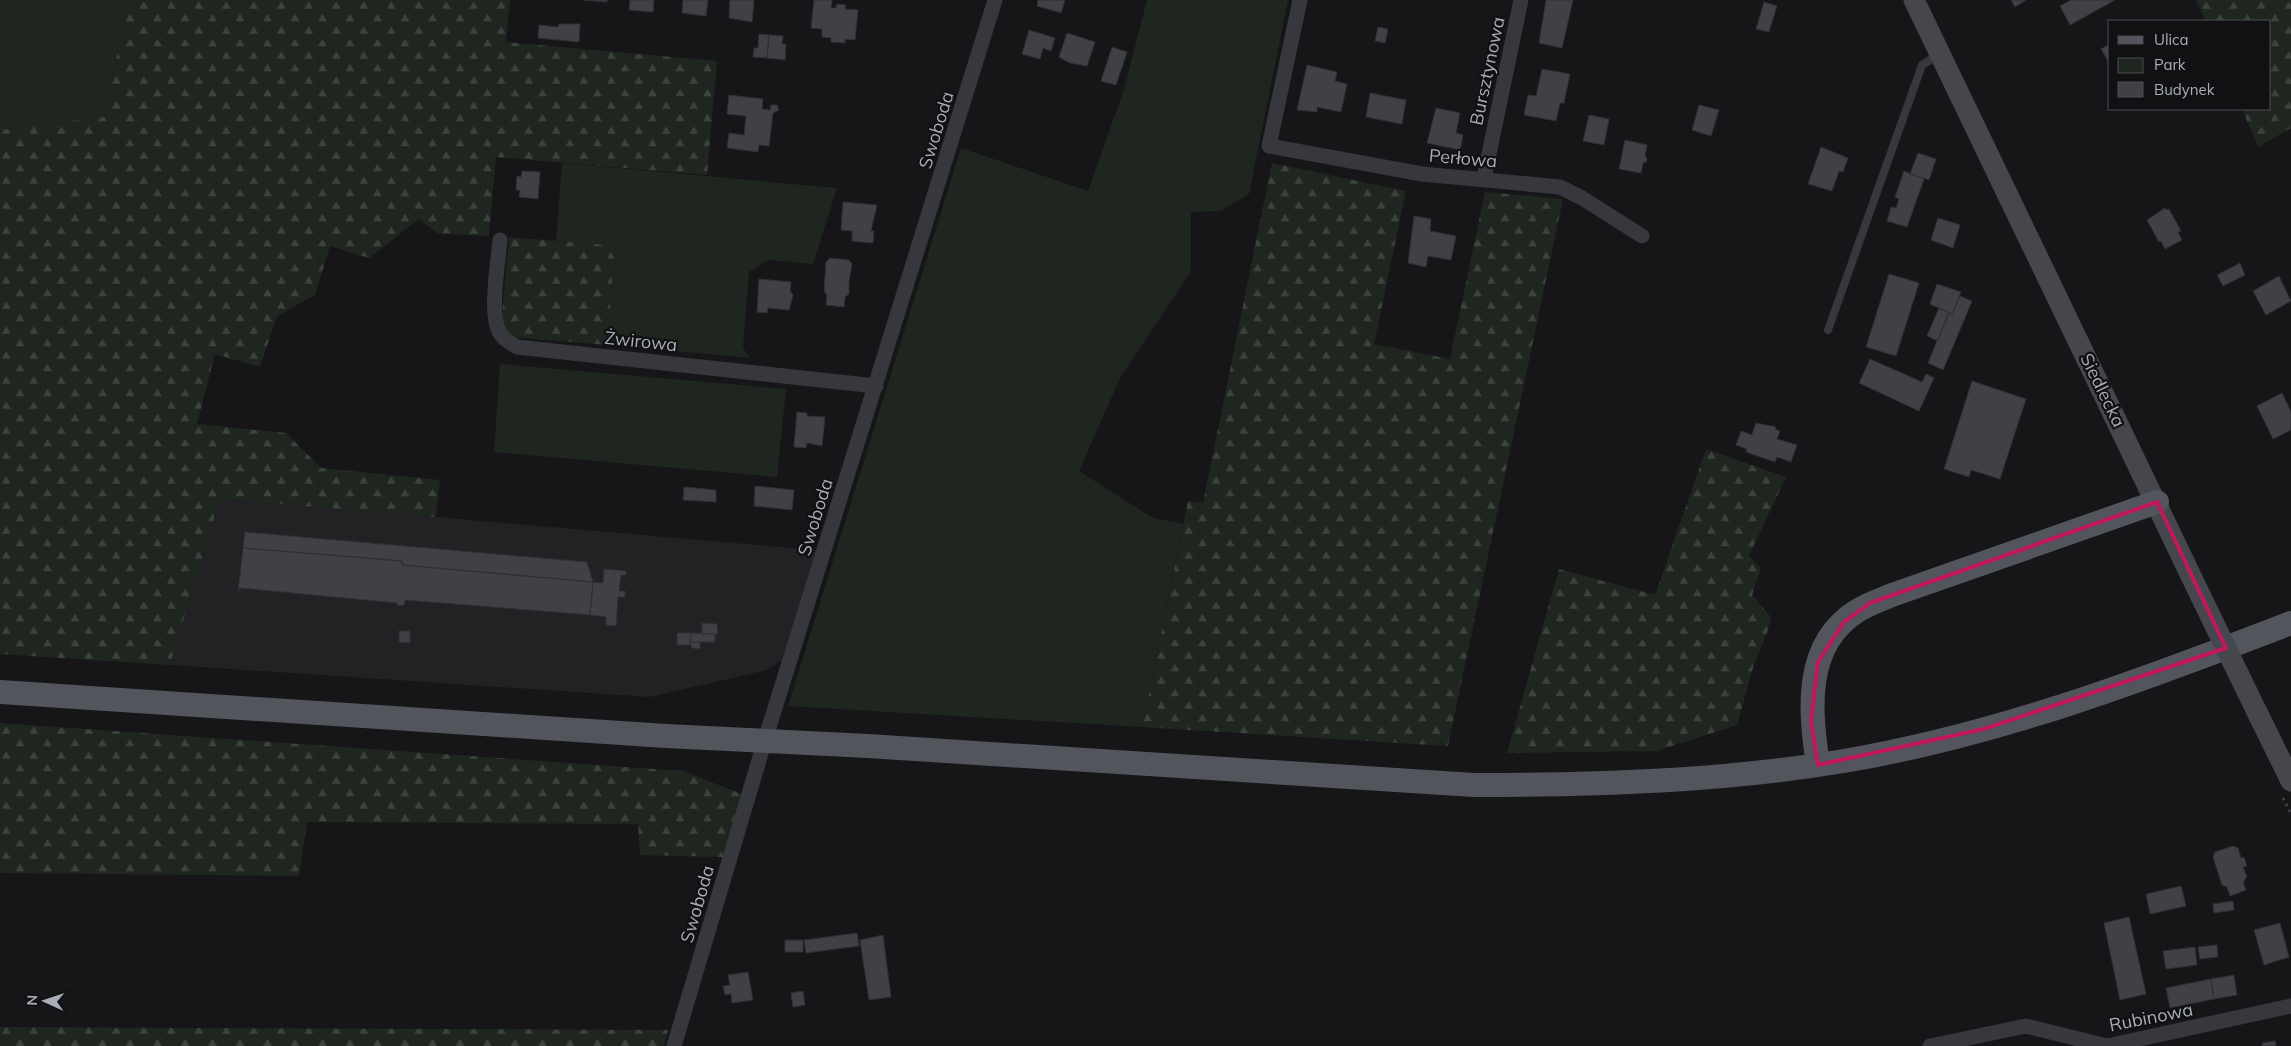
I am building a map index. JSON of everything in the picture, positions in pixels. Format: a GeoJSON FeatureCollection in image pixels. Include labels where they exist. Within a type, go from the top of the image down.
{"type":"FeatureCollection","features":[{"type":"Feature","properties":{"kind":"main road","name":"Siedlecka"},"geometry":{"type":"LineString","coordinates":[[1914,0],[2291,781]]}},
{"type":"Feature","properties":{"kind":"main road"},"geometry":{"type":"LineString","coordinates":[[1818,765],[1811,721],[1818,662],[1834,633],[1856,611],[1892,595],[2156,502]]}},
{"type":"Feature","properties":{"kind":"main road"},"geometry":{"type":"LineString","coordinates":[[0,692],[666,736],[765,740],[1474,785],[1574,785],[1744,774],[1818,765],[1926,744],[2011,722],[2163,671],[2291,623]]}},
{"type":"Feature","properties":{"kind":"street","name":"Swoboda"},"geometry":{"type":"LineString","coordinates":[[674,1046],[765,740],[995,0]]}},
{"type":"Feature","properties":{"kind":"street","name":"Perłowa"},"geometry":{"type":"LineString","coordinates":[[1300,0],[1269,146],[1422,174],[1484,178],[1560,187],[1582,198],[1642,236]]}},
{"type":"Feature","properties":{"kind":"street","name":"Bursztynowa"},"geometry":{"type":"LineString","coordinates":[[1484,178],[1521,0]]}},
{"type":"Feature","properties":{"kind":"street","name":"Żwirowa"},"geometry":{"type":"LineString","coordinates":[[500,240],[494,318],[502,336],[517,347],[876,386]]}},
{"type":"Feature","properties":{"kind":"street","name":"Rubinowa"},"geometry":{"type":"LineString","coordinates":[[1930,1046],[2026,1026],[2107,1046],[2291,1006]]}},
{"type":"Feature","properties":{"kind":"lane"},"geometry":{"type":"LineString","coordinates":[[1828,330],[1922,65],[1940,54]]}},
{"type":"Feature","properties":{"kind":"highlighted area"},"geometry":{"type":"Polygon","coordinates":[[[2157,502],[2226,648],[1984,729],[1818,765],[1811,721],[1818,662],[1844,622],[1870,603],[2157,502]]]}},
{"type":"Feature","properties":{"kind":"shaded area"},"geometry":{"type":"Polygon","coordinates":[[[220,499],[817,550],[784,659],[767,670],[650,697],[170,665],[220,499]]]}},
{"type":"Feature","properties":{"kind":"green space"},"geometry":{"type":"Polygon","coordinates":[[[0,0],[128,0],[105,118],[0,130],[0,0]]]}},
{"type":"Feature","properties":{"kind":"green space"},"geometry":{"type":"Polygon","coordinates":[[[128,0],[510,0],[506,42],[717,61],[707,175],[496,157],[489,236],[437,233],[419,219],[369,258],[330,246],[315,295],[277,316],[260,367],[215,354],[197,424],[286,433],[321,468],[440,480],[436,517],[220,499],[170,665],[0,654],[0,130],[105,117],[128,0]]]}},
{"type":"Feature","properties":{"kind":"green space"},"geometry":{"type":"Polygon","coordinates":[[[1147,0],[1288,0],[1249,194],[1221,211],[1191,212],[1191,271],[1120,378],[1079,471],[1153,518],[1183,524],[1142,727],[788,706],[961,148],[1088,191],[1123,92],[1147,0]]]}},
{"type":"Feature","properties":{"kind":"green space"},"geometry":{"type":"Polygon","coordinates":[[[2196,0],[2291,0],[2291,128],[2258,147],[2242,110],[2271,110],[2271,20],[2206,20],[2196,0]]]}},
{"type":"Feature","properties":{"kind":"green space"},"geometry":{"type":"Polygon","coordinates":[[[562,163],[837,188],[813,264],[768,260],[749,272],[743,348],[751,358],[607,345],[614,257],[556,241],[562,163]]]}},
{"type":"Feature","properties":{"kind":"green space"},"geometry":{"type":"Polygon","coordinates":[[[1272,163],[1406,191],[1374,344],[1450,359],[1485,192],[1563,199],[1448,746],[1142,727],[1188,501],[1203,503],[1272,163]]]}},
{"type":"Feature","properties":{"kind":"green space"},"geometry":{"type":"Polygon","coordinates":[[[509,237],[605,245],[614,257],[607,345],[509,337],[501,326],[509,237]]]}},
{"type":"Feature","properties":{"kind":"green space"},"geometry":{"type":"Polygon","coordinates":[[[500,364],[786,389],[777,477],[494,452],[500,364]]]}},
{"type":"Feature","properties":{"kind":"green space"},"geometry":{"type":"Polygon","coordinates":[[[1706,449],[1786,477],[1749,556],[1761,568],[1752,595],[1771,617],[1767,633],[1754,664],[1737,725],[1657,751],[1507,753],[1559,569],[1655,595],[1706,449]]]}},
{"type":"Feature","properties":{"kind":"green space"},"geometry":{"type":"Polygon","coordinates":[[[0,723],[683,771],[744,795],[724,857],[640,855],[638,824],[307,822],[299,876],[0,873],[0,723]]]}},
{"type":"Feature","properties":{"kind":"green space"},"geometry":{"type":"Polygon","coordinates":[[[0,1027],[668,1030],[664,1046],[0,1046],[0,1027]]]}},
{"type":"Feature","properties":{"kind":"building"},"geometry":{"type":"Polygon","coordinates":[[[583,0],[607,0],[607,2],[583,0]]]}},
{"type":"Feature","properties":{"kind":"building"},"geometry":{"type":"Polygon","coordinates":[[[630,0],[654,0],[653,12],[629,10],[630,0]]]}},
{"type":"Feature","properties":{"kind":"building"},"geometry":{"type":"Polygon","coordinates":[[[683,0],[708,0],[706,16],[682,13],[683,0]]]}},
{"type":"Feature","properties":{"kind":"building"},"geometry":{"type":"Polygon","coordinates":[[[730,0],[754,0],[752,22],[729,18],[730,0]]]}},
{"type":"Feature","properties":{"kind":"building"},"geometry":{"type":"Polygon","coordinates":[[[814,0],[832,0],[831,8],[836,8],[837,4],[846,5],[845,9],[858,10],[855,40],[845,39],[845,43],[831,42],[831,38],[822,37],[822,29],[811,28],[814,0]]]}},
{"type":"Feature","properties":{"kind":"building"},"geometry":{"type":"Polygon","coordinates":[[[1038,0],[1065,0],[1061,13],[1037,6],[1038,0]]]}},
{"type":"Feature","properties":{"kind":"building"},"geometry":{"type":"Polygon","coordinates":[[[1546,0],[1573,0],[1562,48],[1539,43],[1546,0]]]}},
{"type":"Feature","properties":{"kind":"building"},"geometry":{"type":"Polygon","coordinates":[[[2011,0],[2026,0],[2015,7],[2011,0]]]}},
{"type":"Feature","properties":{"kind":"building"},"geometry":{"type":"Polygon","coordinates":[[[2071,0],[2115,0],[2070,25],[2060,6],[2071,0]]]}},
{"type":"Feature","properties":{"kind":"building"},"geometry":{"type":"Polygon","coordinates":[[[1764,2],[1777,6],[1769,32],[1756,29],[1764,2]]]}},
{"type":"Feature","properties":{"kind":"building"},"geometry":{"type":"Polygon","coordinates":[[[559,24],[580,24],[579,42],[538,38],[539,25],[558,27],[559,24]]]}},
{"type":"Feature","properties":{"kind":"building"},"geometry":{"type":"Polygon","coordinates":[[[1378,27],[1388,29],[1385,43],[1375,41],[1378,27]]]}},
{"type":"Feature","properties":{"kind":"building"},"geometry":{"type":"Polygon","coordinates":[[[1029,30],[1055,38],[1051,51],[1043,48],[1040,59],[1022,54],[1029,30]]]}},
{"type":"Feature","properties":{"kind":"building"},"geometry":{"type":"Polygon","coordinates":[[[1067,33],[1095,42],[1087,66],[1070,63],[1059,57],[1067,33]]]}},
{"type":"Feature","properties":{"kind":"building"},"geometry":{"type":"Polygon","coordinates":[[[759,34],[769,35],[767,58],[753,57],[754,48],[758,48],[759,34]]]}},
{"type":"Feature","properties":{"kind":"building"},"geometry":{"type":"Polygon","coordinates":[[[769,35],[783,36],[782,44],[786,44],[785,60],[767,58],[769,35]]]}},
{"type":"Feature","properties":{"kind":"building"},"geometry":{"type":"Polygon","coordinates":[[[2108,45],[2108,61],[2101,49],[2108,45]]]}},
{"type":"Feature","properties":{"kind":"building"},"geometry":{"type":"Polygon","coordinates":[[[1112,47],[1127,52],[1116,85],[1101,81],[1112,47]]]}},
{"type":"Feature","properties":{"kind":"building"},"geometry":{"type":"Polygon","coordinates":[[[1307,65],[1337,72],[1335,81],[1347,84],[1341,112],[1317,107],[1317,112],[1297,110],[1307,65]]]}},
{"type":"Feature","properties":{"kind":"building"},"geometry":{"type":"Polygon","coordinates":[[[1542,69],[1570,74],[1564,103],[1560,103],[1556,121],[1524,115],[1528,95],[1536,96],[1542,69]]]}},
{"type":"Feature","properties":{"kind":"building"},"geometry":{"type":"Polygon","coordinates":[[[1370,93],[1406,100],[1402,124],[1366,117],[1370,93]]]}},
{"type":"Feature","properties":{"kind":"building"},"geometry":{"type":"Polygon","coordinates":[[[729,95],[763,99],[762,109],[770,110],[771,105],[777,105],[779,110],[773,113],[769,146],[759,145],[758,152],[727,148],[729,133],[744,135],[746,116],[727,114],[729,95]]]}},
{"type":"Feature","properties":{"kind":"building"},"geometry":{"type":"Polygon","coordinates":[[[1699,105],[1719,110],[1711,136],[1692,130],[1699,105]]]}},
{"type":"Feature","properties":{"kind":"building"},"geometry":{"type":"Polygon","coordinates":[[[1436,108],[1460,113],[1456,133],[1463,135],[1460,150],[1427,143],[1436,108]]]}},
{"type":"Feature","properties":{"kind":"building"},"geometry":{"type":"Polygon","coordinates":[[[1589,115],[1609,119],[1604,145],[1583,141],[1589,115]]]}},
{"type":"Feature","properties":{"kind":"building"},"geometry":{"type":"Polygon","coordinates":[[[1625,140],[1647,145],[1645,156],[1647,158],[1646,162],[1643,163],[1641,173],[1619,169],[1625,140]]]}},
{"type":"Feature","properties":{"kind":"building"},"geometry":{"type":"Polygon","coordinates":[[[1821,147],[1848,158],[1843,172],[1839,171],[1832,191],[1808,184],[1821,147]]]}},
{"type":"Feature","properties":{"kind":"building"},"geometry":{"type":"Polygon","coordinates":[[[1918,153],[1936,159],[1929,180],[1910,174],[1918,153]]]}},
{"type":"Feature","properties":{"kind":"building"},"geometry":{"type":"Polygon","coordinates":[[[522,171],[540,172],[538,199],[519,197],[520,190],[516,190],[517,176],[521,177],[522,171]]]}},
{"type":"Feature","properties":{"kind":"building"},"geometry":{"type":"Polygon","coordinates":[[[1904,171],[1924,179],[1907,227],[1887,221],[1891,207],[1896,208],[1899,199],[1895,197],[1904,171]]]}},
{"type":"Feature","properties":{"kind":"building"},"geometry":{"type":"Polygon","coordinates":[[[843,202],[877,205],[871,231],[874,231],[873,243],[852,241],[852,231],[841,230],[843,202]]]}},
{"type":"Feature","properties":{"kind":"building"},"geometry":{"type":"Polygon","coordinates":[[[2165,208],[2166,210],[2169,209],[2181,231],[2178,232],[2182,240],[2165,249],[2147,220],[2165,208]]]}},
{"type":"Feature","properties":{"kind":"building"},"geometry":{"type":"Polygon","coordinates":[[[1414,216],[1431,219],[1430,231],[1456,236],[1451,260],[1428,256],[1426,267],[1408,263],[1414,216]]]}},
{"type":"Feature","properties":{"kind":"building"},"geometry":{"type":"Polygon","coordinates":[[[1938,218],[1960,225],[1953,248],[1931,240],[1938,218]]]}},
{"type":"Feature","properties":{"kind":"building"},"geometry":{"type":"Polygon","coordinates":[[[830,258],[849,260],[852,264],[849,294],[845,297],[844,307],[826,305],[827,295],[824,291],[826,262],[830,258]]]}},
{"type":"Feature","properties":{"kind":"building"},"geometry":{"type":"Polygon","coordinates":[[[2240,263],[2245,275],[2223,286],[2217,275],[2240,263]]]}},
{"type":"Feature","properties":{"kind":"building"},"geometry":{"type":"Polygon","coordinates":[[[1889,274],[1919,283],[1896,356],[1866,347],[1889,274]]]}},
{"type":"Feature","properties":{"kind":"building"},"geometry":{"type":"Polygon","coordinates":[[[2279,276],[2291,301],[2266,315],[2253,291],[2279,276]]]}},
{"type":"Feature","properties":{"kind":"building"},"geometry":{"type":"Polygon","coordinates":[[[759,279],[791,282],[790,291],[793,295],[789,310],[768,308],[767,313],[757,312],[759,279]]]}},
{"type":"Feature","properties":{"kind":"building"},"geometry":{"type":"Polygon","coordinates":[[[1937,284],[1961,292],[1952,314],[1930,304],[1937,284]]]}},
{"type":"Feature","properties":{"kind":"building"},"geometry":{"type":"Polygon","coordinates":[[[1960,296],[1972,301],[1943,370],[1928,363],[1949,312],[1952,314],[1960,296]]]}},
{"type":"Feature","properties":{"kind":"building"},"geometry":{"type":"Polygon","coordinates":[[[1939,308],[1949,312],[1938,341],[1927,336],[1939,308]]]}},
{"type":"Feature","properties":{"kind":"building"},"geometry":{"type":"Polygon","coordinates":[[[1870,359],[1922,382],[1926,374],[1934,378],[1919,411],[1859,383],[1870,359]]]}},
{"type":"Feature","properties":{"kind":"building"},"geometry":{"type":"Polygon","coordinates":[[[1972,381],[2026,399],[2000,479],[1971,470],[1969,477],[1944,469],[1972,381]]]}},
{"type":"Feature","properties":{"kind":"building"},"geometry":{"type":"Polygon","coordinates":[[[2282,393],[2291,412],[2291,430],[2273,439],[2257,406],[2282,393]]]}},
{"type":"Feature","properties":{"kind":"building"},"geometry":{"type":"Polygon","coordinates":[[[797,412],[807,413],[807,416],[825,417],[822,446],[807,443],[806,448],[794,447],[797,412]]]}},
{"type":"Feature","properties":{"kind":"building"},"geometry":{"type":"Polygon","coordinates":[[[1756,423],[1776,427],[1775,429],[1780,431],[1777,439],[1797,445],[1791,462],[1777,457],[1775,462],[1746,452],[1747,449],[1736,445],[1741,431],[1752,435],[1756,423]]]}},
{"type":"Feature","properties":{"kind":"building"},"geometry":{"type":"Polygon","coordinates":[[[755,486],[794,490],[792,510],[754,506],[755,486]]]}},
{"type":"Feature","properties":{"kind":"building"},"geometry":{"type":"Polygon","coordinates":[[[684,487],[716,490],[716,502],[683,500],[684,487]]]}},
{"type":"Feature","properties":{"kind":"building"},"geometry":{"type":"Polygon","coordinates":[[[245,532],[587,562],[593,582],[402,565],[402,561],[243,548],[245,532]]]}},
{"type":"Feature","properties":{"kind":"building"},"geometry":{"type":"Polygon","coordinates":[[[243,548],[402,561],[402,565],[593,582],[590,615],[405,600],[404,605],[398,606],[397,603],[240,588],[238,592],[243,548]]]}},
{"type":"Feature","properties":{"kind":"building"},"geometry":{"type":"Polygon","coordinates":[[[604,569],[626,571],[626,575],[621,575],[619,591],[625,591],[625,597],[618,597],[616,626],[606,625],[606,617],[590,615],[593,582],[603,583],[604,569]]]}},
{"type":"Feature","properties":{"kind":"building"},"geometry":{"type":"Polygon","coordinates":[[[702,623],[717,624],[718,634],[702,634],[702,623]]]}},
{"type":"Feature","properties":{"kind":"building"},"geometry":{"type":"Polygon","coordinates":[[[399,631],[410,631],[410,643],[399,642],[399,631]]]}},
{"type":"Feature","properties":{"kind":"building"},"geometry":{"type":"Polygon","coordinates":[[[677,633],[691,633],[690,645],[677,645],[677,633]]]}},
{"type":"Feature","properties":{"kind":"building"},"geometry":{"type":"Polygon","coordinates":[[[691,633],[715,634],[715,642],[690,642],[691,633]]]}},
{"type":"Feature","properties":{"kind":"building"},"geometry":{"type":"Polygon","coordinates":[[[690,642],[700,642],[700,649],[692,648],[690,642]]]}},
{"type":"Feature","properties":{"kind":"building"},"geometry":{"type":"Polygon","coordinates":[[[2233,846],[2238,848],[2241,858],[2244,857],[2247,866],[2243,867],[2247,877],[2243,882],[2246,890],[2230,896],[2227,887],[2222,885],[2213,857],[2215,852],[2233,846]]]}},
{"type":"Feature","properties":{"kind":"building"},"geometry":{"type":"Polygon","coordinates":[[[2181,886],[2186,906],[2150,914],[2146,894],[2181,886]]]}},
{"type":"Feature","properties":{"kind":"building"},"geometry":{"type":"Polygon","coordinates":[[[2233,901],[2234,910],[2214,913],[2213,904],[2233,901]]]}},
{"type":"Feature","properties":{"kind":"building"},"geometry":{"type":"Polygon","coordinates":[[[2129,917],[2146,994],[2120,1000],[2104,923],[2129,917]]]}},
{"type":"Feature","properties":{"kind":"building"},"geometry":{"type":"Polygon","coordinates":[[[2280,923],[2289,957],[2264,965],[2254,930],[2280,923]]]}},
{"type":"Feature","properties":{"kind":"building"},"geometry":{"type":"Polygon","coordinates":[[[857,933],[859,946],[806,953],[804,940],[857,933]]]}},
{"type":"Feature","properties":{"kind":"building"},"geometry":{"type":"Polygon","coordinates":[[[883,935],[891,997],[869,1000],[860,940],[883,935]]]}},
{"type":"Feature","properties":{"kind":"building"},"geometry":{"type":"Polygon","coordinates":[[[785,940],[803,940],[803,952],[785,952],[785,940]]]}},
{"type":"Feature","properties":{"kind":"building"},"geometry":{"type":"Polygon","coordinates":[[[2217,945],[2218,957],[2200,959],[2198,947],[2217,945]]]}},
{"type":"Feature","properties":{"kind":"building"},"geometry":{"type":"Polygon","coordinates":[[[2195,947],[2197,965],[2166,969],[2163,951],[2195,947]]]}},
{"type":"Feature","properties":{"kind":"building"},"geometry":{"type":"Polygon","coordinates":[[[748,972],[753,1000],[732,1003],[731,994],[725,995],[723,986],[730,985],[728,975],[748,972]]]}},
{"type":"Feature","properties":{"kind":"building"},"geometry":{"type":"Polygon","coordinates":[[[2234,975],[2237,995],[2214,999],[2211,979],[2234,975]]]}},
{"type":"Feature","properties":{"kind":"building"},"geometry":{"type":"Polygon","coordinates":[[[2211,979],[2214,999],[2170,1008],[2166,988],[2211,979]]]}},
{"type":"Feature","properties":{"kind":"building"},"geometry":{"type":"Polygon","coordinates":[[[803,991],[805,1005],[793,1007],[791,993],[803,991]]]}},
{"type":"Feature","properties":{"kind":"building"},"geometry":{"type":"Polygon","coordinates":[[[2275,1041],[2276,1046],[2262,1046],[2263,1043],[2275,1041]]]}}]}
